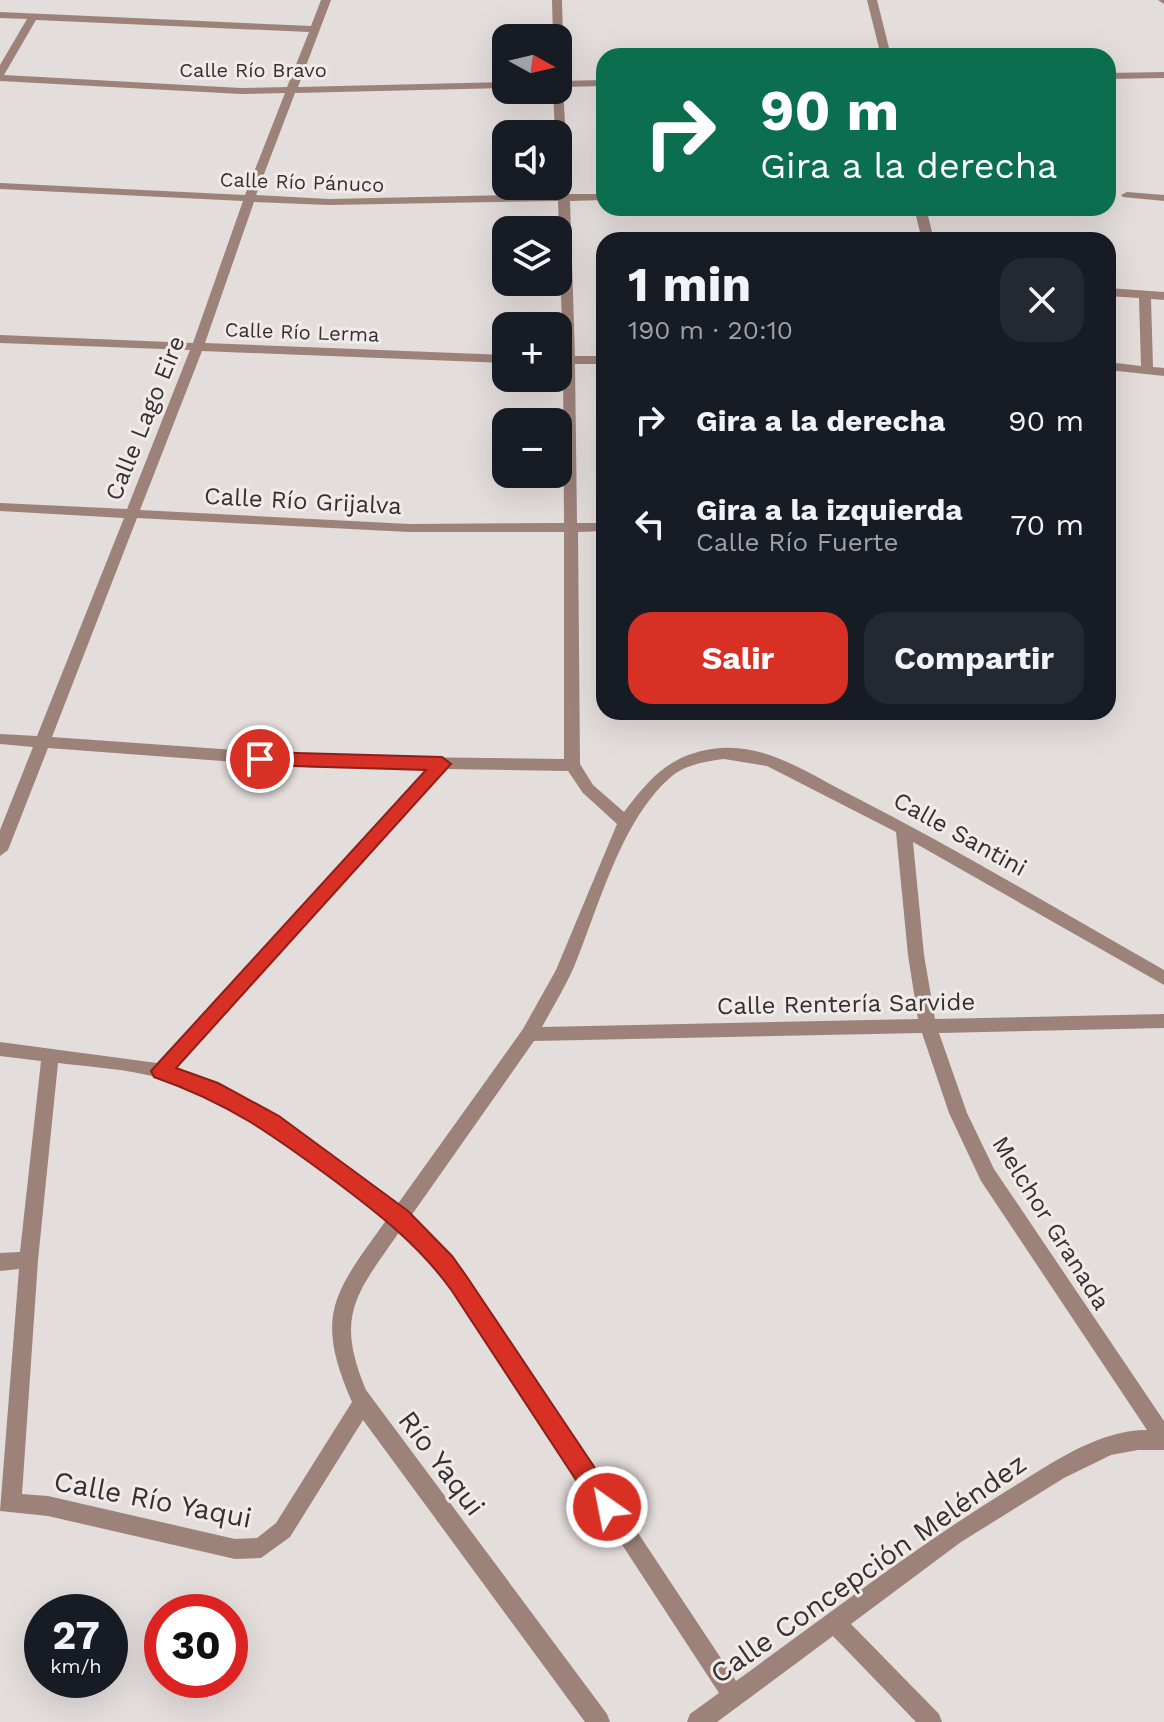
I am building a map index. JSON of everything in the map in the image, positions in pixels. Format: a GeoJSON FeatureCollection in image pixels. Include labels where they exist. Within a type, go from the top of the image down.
{"type":"FeatureCollection","features":[{"type":"Feature","properties":{"kind":"street","name":"Calle Lago Eire"},"geometry":{"type":"LineString","coordinates":[[0,850],[197,348],[249,199],[326,0]]}},
{"type":"Feature","properties":{"kind":"street"},"geometry":{"type":"LineString","coordinates":[[557,0],[558,24]]}},
{"type":"Feature","properties":{"kind":"street"},"geometry":{"type":"LineString","coordinates":[[872,0],[884,48]]}},
{"type":"Feature","properties":{"kind":"street"},"geometry":{"type":"LineString","coordinates":[[0,15],[314,29]]}},
{"type":"Feature","properties":{"kind":"street"},"geometry":{"type":"LineString","coordinates":[[0,76],[33,17]]}},
{"type":"Feature","properties":{"kind":"street"},"geometry":{"type":"LineString","coordinates":[[1116,76],[1164,75]]}},
{"type":"Feature","properties":{"kind":"street","name":"Calle Río Bravo"},"geometry":{"type":"LineString","coordinates":[[0,76],[290,91],[492,85]]}},
{"type":"Feature","properties":{"kind":"street"},"geometry":{"type":"LineString","coordinates":[[572,84],[596,83]]}},
{"type":"Feature","properties":{"kind":"street","name":"Calle Río Pánuco"},"geometry":{"type":"LineString","coordinates":[[0,186],[249,199],[401,203],[499,200]]}},
{"type":"Feature","properties":{"kind":"street"},"geometry":{"type":"LineString","coordinates":[[1127,195],[1164,198]]}},
{"type":"Feature","properties":{"kind":"street","name":"Calle Río Pánuco"},"geometry":{"type":"LineString","coordinates":[[572,198],[596,197]]}},
{"type":"Feature","properties":{"kind":"street"},"geometry":{"type":"LineString","coordinates":[[564,312],[565,200]]}},
{"type":"Feature","properties":{"kind":"street"},"geometry":{"type":"LineString","coordinates":[[1116,293],[1164,296]]}},
{"type":"Feature","properties":{"kind":"street"},"geometry":{"type":"LineString","coordinates":[[1145,295],[1147,370]]}},
{"type":"Feature","properties":{"kind":"street","name":"Calle Río Lerma"},"geometry":{"type":"LineString","coordinates":[[0,339],[492,359]]}},
{"type":"Feature","properties":{"kind":"street"},"geometry":{"type":"LineString","coordinates":[[572,360],[596,360]]}},
{"type":"Feature","properties":{"kind":"street"},"geometry":{"type":"LineString","coordinates":[[1116,367],[1164,372]]}},
{"type":"Feature","properties":{"kind":"street"},"geometry":{"type":"LineString","coordinates":[[565,392],[572,765],[588,789],[625,822]]}},
{"type":"Feature","properties":{"kind":"street","name":"Calle Río Grijalva"},"geometry":{"type":"LineString","coordinates":[[0,507],[409,528],[596,527]]}},
{"type":"Feature","properties":{"kind":"street"},"geometry":{"type":"LineString","coordinates":[[0,739],[318,762],[572,765]]}},
{"type":"Feature","properties":{"kind":"street","name":"Río Yaqui"},"geometry":{"type":"LineString","coordinates":[[599,1722],[362,1403],[341,1339],[342,1313],[357,1277],[529,1034],[564,971],[625,822],[669,770],[686,761],[724,753]]}},
{"type":"Feature","properties":{"kind":"street","name":"Calle Santini"},"geometry":{"type":"LineString","coordinates":[[724,753],[772,762],[904,829],[1164,978]]}},
{"type":"Feature","properties":{"kind":"street"},"geometry":{"type":"LineString","coordinates":[[161,1071],[442,764]]}},
{"type":"Feature","properties":{"kind":"street","name":"Melchor Granada"},"geometry":{"type":"LineString","coordinates":[[904,829],[916,955],[928,1026],[958,1113],[987,1175],[1164,1439]]}},
{"type":"Feature","properties":{"kind":"street","name":"Calle Rentería Sarvide"},"geometry":{"type":"LineString","coordinates":[[529,1034],[1164,1021]]}},
{"type":"Feature","properties":{"kind":"street"},"geometry":{"type":"LineString","coordinates":[[0,1049],[161,1071],[211,1089],[272,1123],[400,1218],[445,1263],[490,1326],[733,1695]]}},
{"type":"Feature","properties":{"kind":"street"},"geometry":{"type":"LineString","coordinates":[[6,1502],[50,1054]]}},
{"type":"Feature","properties":{"kind":"street"},"geometry":{"type":"LineString","coordinates":[[0,1262],[29,1260]]}},
{"type":"Feature","properties":{"kind":"street","name":"Calle Río Yaqui"},"geometry":{"type":"LineString","coordinates":[[6,1502],[48,1506],[235,1549],[261,1548],[283,1530],[362,1403]]}},
{"type":"Feature","properties":{"kind":"street","name":"Calle Concepción Meléndez"},"geometry":{"type":"LineString","coordinates":[[698,1722],[954,1535],[1057,1471],[1109,1446],[1164,1439]]}},
{"type":"Feature","properties":{"kind":"street"},"geometry":{"type":"LineString","coordinates":[[835,1623],[931,1722]]}},
{"type":"Feature","properties":{"kind":"route"},"geometry":{"type":"LineString","coordinates":[[260,759],[442,764],[161,1071],[211,1089],[272,1123],[400,1218],[445,1263],[490,1326],[607,1507]]}}]}
